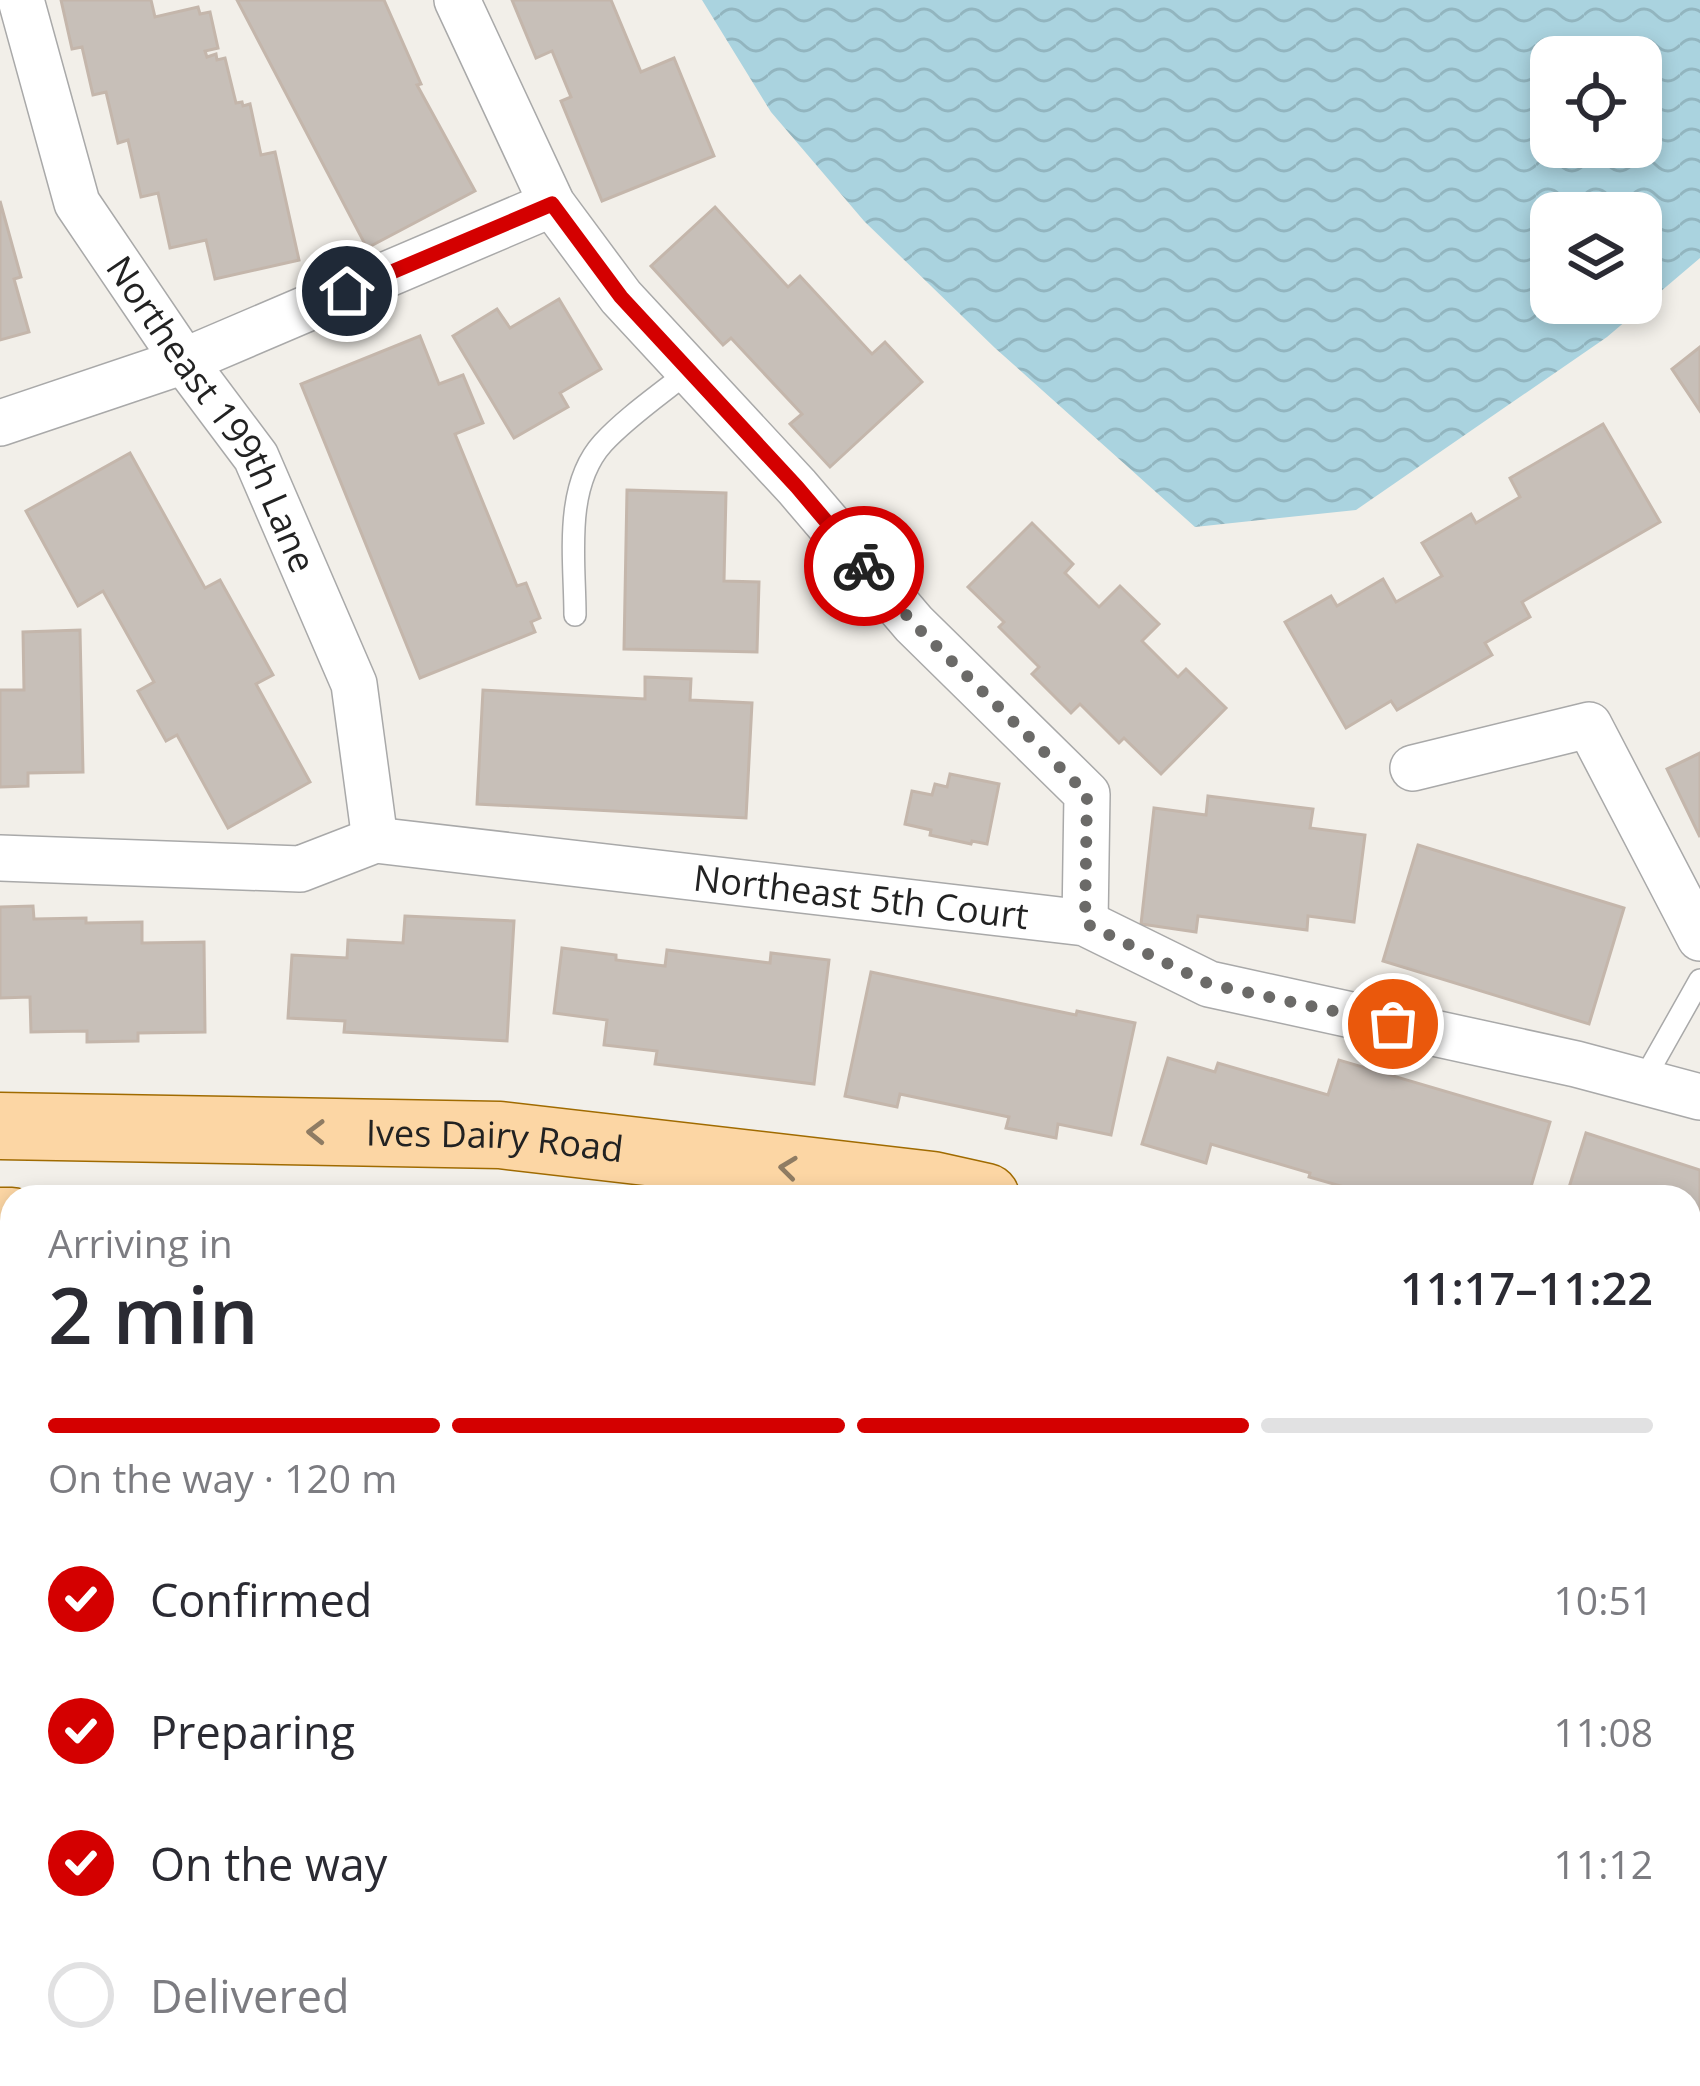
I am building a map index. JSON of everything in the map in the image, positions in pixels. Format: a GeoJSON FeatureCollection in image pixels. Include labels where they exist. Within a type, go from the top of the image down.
{"type":"FeatureCollection","features":[{"type":"Feature","properties":{"kind":"main road","name":"Ives Dairy Road"},"geometry":{"type":"LineString","coordinates":[[0,1126],[500,1135],[932,1185]]}},
{"type":"Feature","properties":{"kind":"street","name":"Northeast 199th Lane"},"geometry":{"type":"LineString","coordinates":[[21,0],[77,203],[256,457],[354,684],[375,840]]}},
{"type":"Feature","properties":{"kind":"street"},"geometry":{"type":"LineString","coordinates":[[457,0],[552,204],[621,297],[797,487],[914,624],[1087,794],[1085,923]]}},
{"type":"Feature","properties":{"kind":"street"},"geometry":{"type":"LineString","coordinates":[[0,423],[184,361],[552,204]]}},
{"type":"Feature","properties":{"kind":"street"},"geometry":{"type":"LineString","coordinates":[[1413,768],[1589,725],[1700,938]]}},
{"type":"Feature","properties":{"kind":"street","name":"Northeast 5th Court"},"geometry":{"type":"LineString","coordinates":[[0,858],[300,868],[375,840],[1085,923],[1209,984],[1576,1064],[1700,1096]]}},
{"type":"Feature","properties":{"kind":"lane"},"geometry":{"type":"LineString","coordinates":[[574,615],[579,486],[603,442],[689,371]]}},
{"type":"Feature","properties":{"kind":"lane"},"geometry":{"type":"LineString","coordinates":[[1643,1081],[1700,980]]}},
{"type":"Feature","properties":{"kind":"water"},"geometry":{"type":"Polygon","coordinates":[[[702,0],[1700,0],[1700,258],[1662,290],[1662,192],[1530,192],[1530,324],[1622,324],[1356,510],[1195,527],[995,348],[864,221],[771,112],[702,0]]]}},
{"type":"Feature","properties":{"kind":"building"},"geometry":{"type":"Polygon","coordinates":[[[61,0],[151,0],[155,17],[198,7],[200,14],[210,12],[218,48],[205,51],[207,57],[225,58],[236,103],[250,104],[261,155],[275,152],[299,260],[215,279],[206,240],[170,248],[158,193],[141,197],[128,140],[118,143],[106,92],[93,95],[82,47],[72,49],[61,0]]]}},
{"type":"Feature","properties":{"kind":"building"},"geometry":{"type":"Polygon","coordinates":[[[237,0],[384,0],[421,84],[417,85],[475,191],[367,248],[237,0]]]}},
{"type":"Feature","properties":{"kind":"building"},"geometry":{"type":"Polygon","coordinates":[[[512,0],[611,0],[641,72],[674,58],[714,156],[602,201],[561,101],[571,97],[552,51],[536,58],[512,0]]]}},
{"type":"Feature","properties":{"kind":"building"},"geometry":{"type":"Polygon","coordinates":[[[0,201],[21,277],[14,279],[29,332],[0,340],[0,201]]]}},
{"type":"Feature","properties":{"kind":"building"},"geometry":{"type":"Polygon","coordinates":[[[715,207],[788,287],[800,276],[872,354],[885,342],[922,382],[830,467],[790,424],[802,414],[731,338],[723,345],[651,266],[715,207]]]}},
{"type":"Feature","properties":{"kind":"building"},"geometry":{"type":"Polygon","coordinates":[[[559,299],[601,369],[560,393],[568,407],[514,438],[453,336],[497,309],[510,328],[559,299]]]}},
{"type":"Feature","properties":{"kind":"building"},"geometry":{"type":"Polygon","coordinates":[[[420,336],[439,384],[463,375],[483,423],[455,434],[517,586],[526,583],[540,618],[531,622],[535,632],[420,678],[301,384],[420,336]]]}},
{"type":"Feature","properties":{"kind":"building"},"geometry":{"type":"Polygon","coordinates":[[[1700,347],[1700,411],[1672,369],[1700,347]]]}},
{"type":"Feature","properties":{"kind":"building"},"geometry":{"type":"Polygon","coordinates":[[[1603,424],[1660,522],[1522,602],[1530,617],[1485,643],[1492,655],[1397,710],[1391,701],[1346,728],[1285,622],[1331,596],[1337,606],[1383,579],[1396,602],[1442,576],[1422,543],[1471,514],[1476,523],[1520,497],[1510,478],[1603,424]]]}},
{"type":"Feature","properties":{"kind":"building"},"geometry":{"type":"Polygon","coordinates":[[[130,453],[205,588],[220,580],[273,675],[256,684],[310,782],[228,828],[177,735],[166,741],[138,691],[154,682],[103,591],[78,606],[26,511],[130,453]]]}},
{"type":"Feature","properties":{"kind":"building"},"geometry":{"type":"Polygon","coordinates":[[[627,490],[726,493],[724,581],[759,582],[757,652],[624,649],[627,490]]]}},
{"type":"Feature","properties":{"kind":"building"},"geometry":{"type":"Polygon","coordinates":[[[1032,523],[1073,564],[1065,573],[1099,607],[1120,586],[1159,624],[1142,641],[1178,677],[1186,669],[1226,708],[1161,774],[1124,738],[1119,743],[1080,704],[1071,713],[1032,674],[1039,667],[999,627],[1004,622],[968,587],[1032,523]]]}},
{"type":"Feature","properties":{"kind":"building"},"geometry":{"type":"Polygon","coordinates":[[[80,630],[83,772],[28,773],[28,786],[0,787],[0,690],[24,690],[23,632],[80,630]]]}},
{"type":"Feature","properties":{"kind":"building"},"geometry":{"type":"Polygon","coordinates":[[[645,677],[691,679],[690,700],[752,703],[746,818],[477,804],[483,690],[645,699],[645,677]]]}},
{"type":"Feature","properties":{"kind":"building"},"geometry":{"type":"Polygon","coordinates":[[[1700,753],[1700,837],[1667,769],[1700,753]]]}},
{"type":"Feature","properties":{"kind":"building"},"geometry":{"type":"Polygon","coordinates":[[[950,774],[999,784],[987,844],[930,835],[931,830],[905,824],[912,791],[932,795],[935,784],[947,787],[950,774]]]}},
{"type":"Feature","properties":{"kind":"building"},"geometry":{"type":"Polygon","coordinates":[[[1208,796],[1313,809],[1310,828],[1365,835],[1354,922],[1308,916],[1307,930],[1198,916],[1196,932],[1141,924],[1154,808],[1206,815],[1208,796]]]}},
{"type":"Feature","properties":{"kind":"building"},"geometry":{"type":"Polygon","coordinates":[[[1418,845],[1624,908],[1589,1024],[1383,961],[1418,845]]]}},
{"type":"Feature","properties":{"kind":"building"},"geometry":{"type":"Polygon","coordinates":[[[33,906],[34,919],[142,922],[142,943],[204,942],[205,1032],[138,1033],[138,1041],[87,1042],[87,1031],[31,1032],[30,997],[0,998],[0,907],[33,906]]]}},
{"type":"Feature","properties":{"kind":"building"},"geometry":{"type":"Polygon","coordinates":[[[405,916],[514,921],[507,1041],[344,1032],[345,1021],[288,1018],[292,955],[347,958],[348,940],[403,943],[405,916]]]}},
{"type":"Feature","properties":{"kind":"building"},"geometry":{"type":"Polygon","coordinates":[[[562,948],[665,966],[667,950],[770,963],[771,953],[829,960],[814,1084],[655,1064],[657,1051],[604,1045],[607,1020],[554,1013],[562,948]]]}},
{"type":"Feature","properties":{"kind":"building"},"geometry":{"type":"Polygon","coordinates":[[[871,972],[1135,1023],[1111,1135],[1058,1124],[1056,1138],[1006,1128],[1009,1117],[900,1094],[897,1107],[845,1096],[871,972]]]}},
{"type":"Feature","properties":{"kind":"building"},"geometry":{"type":"Polygon","coordinates":[[[1168,1058],[1215,1072],[1218,1063],[1328,1095],[1339,1060],[1550,1122],[1532,1185],[1337,1185],[1211,1144],[1206,1163],[1142,1144],[1168,1058]]]}},
{"type":"Feature","properties":{"kind":"building"},"geometry":{"type":"Polygon","coordinates":[[[1586,1133],[1700,1170],[1700,1185],[1570,1185],[1586,1133]]]}},
{"type":"Feature","properties":{"kind":"way so far"},"geometry":{"type":"LineString","coordinates":[[864,566],[914,624],[1087,794],[1085,923],[1209,984],[1393,1024]]}},
{"type":"Feature","properties":{"kind":"route"},"geometry":{"type":"LineString","coordinates":[[347,291],[552,204],[621,297],[864,566]]}}]}
